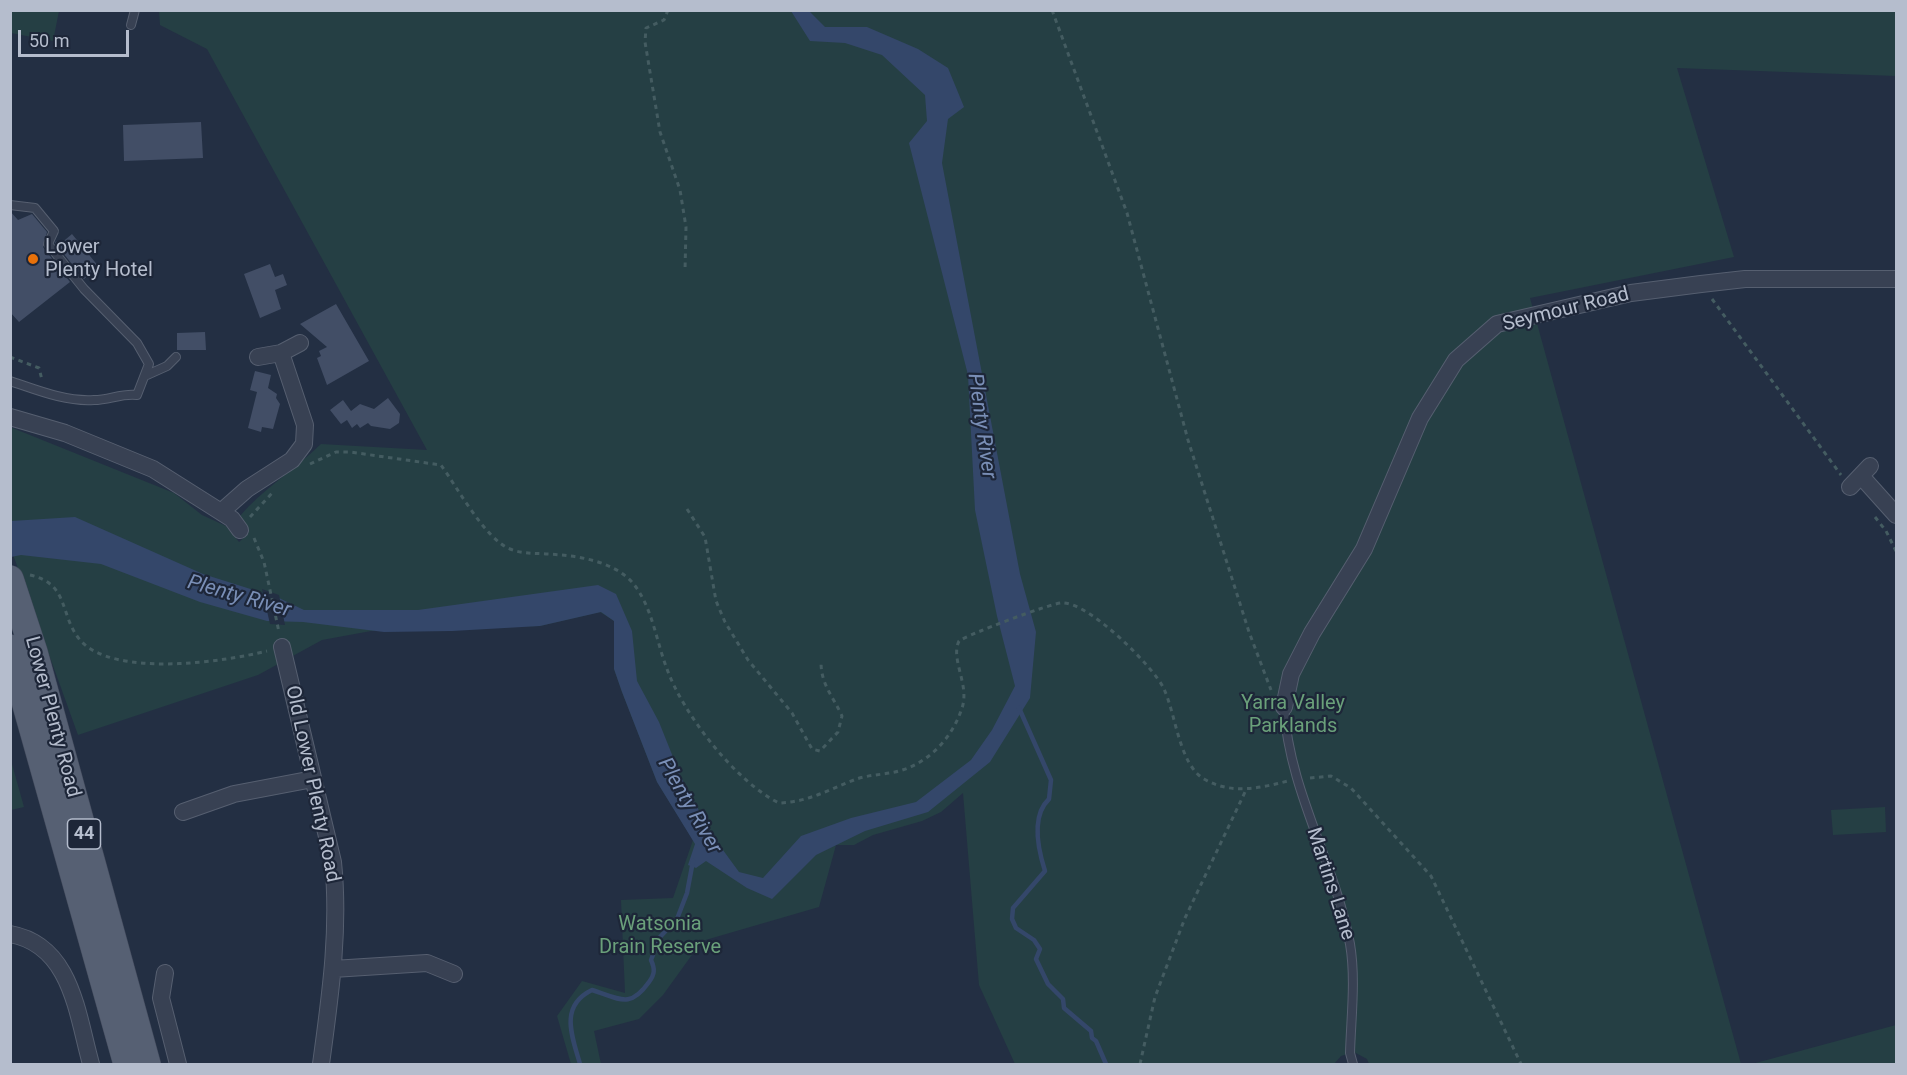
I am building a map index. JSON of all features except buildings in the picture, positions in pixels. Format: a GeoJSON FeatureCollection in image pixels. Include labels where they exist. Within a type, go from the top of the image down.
{"type":"FeatureCollection","features":[{"type":"Feature","properties":{"kind":"main road","name":"Lower Plenty Road"},"geometry":{"type":"LineString","coordinates":[[17,586],[147,1065]]}},
{"type":"Feature","properties":{"kind":"main road","name":"Lower Plenty Road"},"geometry":{"type":"LineString","coordinates":[[10,648],[127,1065]]}},
{"type":"Feature","properties":{"kind":"street","name":"Seymour Road"},"geometry":{"type":"LineString","coordinates":[[1284,707],[1291,674],[1312,633],[1364,549],[1420,418],[1456,360],[1497,324],[1631,293],[1745,279],[1896,279]]}},
{"type":"Feature","properties":{"kind":"street"},"geometry":{"type":"LineString","coordinates":[[258,357],[280,353],[300,343]]}},
{"type":"Feature","properties":{"kind":"street"},"geometry":{"type":"LineString","coordinates":[[221,512],[247,489],[292,460],[304,444],[305,425],[280,353]]}},
{"type":"Feature","properties":{"kind":"street"},"geometry":{"type":"LineString","coordinates":[[10,417],[65,433],[153,469],[245,530]]}},
{"type":"Feature","properties":{"kind":"street"},"geometry":{"type":"LineString","coordinates":[[1861,477],[1896,515]]}},
{"type":"Feature","properties":{"kind":"street","name":"Old Lower Plenty Road"},"geometry":{"type":"LineString","coordinates":[[282,647],[333,862],[336,891],[333,969],[321,1065]]}},
{"type":"Feature","properties":{"kind":"street"},"geometry":{"type":"LineString","coordinates":[[183,812],[234,794],[313,779]]}},
{"type":"Feature","properties":{"kind":"street"},"geometry":{"type":"LineString","coordinates":[[10,934],[27,938],[49,951],[65,975],[91,1065]]}},
{"type":"Feature","properties":{"kind":"street"},"geometry":{"type":"LineString","coordinates":[[333,969],[427,963],[454,974]]}},
{"type":"Feature","properties":{"kind":"street"},"geometry":{"type":"LineString","coordinates":[[165,973],[161,998],[178,1065]]}},
{"type":"Feature","properties":{"kind":"lane"},"geometry":{"type":"LineString","coordinates":[[131,25],[135,10]]}},
{"type":"Feature","properties":{"kind":"lane"},"geometry":{"type":"LineString","coordinates":[[10,206],[35,207],[54,231],[48,244],[84,289],[137,342],[149,364],[147,375],[137,395],[128,394],[93,401],[72,399],[10,381]]}},
{"type":"Feature","properties":{"kind":"lane"},"geometry":{"type":"LineString","coordinates":[[147,375],[167,366],[176,357]]}},
{"type":"Feature","properties":{"kind":"lane","name":"Martins Lane"},"geometry":{"type":"LineString","coordinates":[[1284,707],[1286,729],[1305,807],[1350,944],[1350,1053],[1353,1065]]}},
{"type":"Feature","properties":{"kind":"path"},"geometry":{"type":"LineString","coordinates":[[668,10],[664,20],[646,28],[645,42],[660,132],[680,190],[686,227],[685,271]]}},
{"type":"Feature","properties":{"kind":"path"},"geometry":{"type":"LineString","coordinates":[[1052,10],[1127,213],[1172,388],[1249,632],[1272,692],[1284,707]]}},
{"type":"Feature","properties":{"kind":"path"},"geometry":{"type":"LineString","coordinates":[[1701,284],[1861,477]]}},
{"type":"Feature","properties":{"kind":"path"},"geometry":{"type":"LineString","coordinates":[[10,357],[39,368],[43,378],[39,390]]}},
{"type":"Feature","properties":{"kind":"path"},"geometry":{"type":"LineString","coordinates":[[302,468],[336,452],[441,465],[485,526],[508,549],[524,553],[582,558],[602,563],[623,574],[640,592],[668,671],[692,719],[754,786],[779,803],[811,798],[855,779],[897,772],[926,759],[938,749],[963,707],[965,690],[956,647],[963,638],[1061,602]]}},
{"type":"Feature","properties":{"kind":"path"},"geometry":{"type":"LineString","coordinates":[[17,586],[42,578],[53,585],[79,639],[88,648],[114,657],[161,664],[196,663],[282,647],[260,548],[245,530],[253,512],[279,486]]}},
{"type":"Feature","properties":{"kind":"path"},"geometry":{"type":"LineString","coordinates":[[687,510],[705,537],[716,601],[725,622],[748,660],[792,713],[805,741],[812,749],[819,751],[838,732],[842,716],[826,690],[821,676],[821,662]]}},
{"type":"Feature","properties":{"kind":"path"},"geometry":{"type":"LineString","coordinates":[[1872,513],[1886,531],[1896,551]]}},
{"type":"Feature","properties":{"kind":"path"},"geometry":{"type":"LineString","coordinates":[[1140,1065],[1155,997],[1185,918],[1246,790]]}},
{"type":"Feature","properties":{"kind":"green space"},"geometry":{"type":"Polygon","coordinates":[[[10,11],[59,11],[53,41],[11,33],[10,11]]]}},
{"type":"Feature","properties":{"kind":"green space","name":"Yarra Valley Parklands"},"geometry":{"type":"Polygon","coordinates":[[[159,11],[1896,11],[1896,76],[1677,68],[1734,257],[1530,298],[1741,1064],[1369,1064],[1367,1059],[1354,1052],[1341,1056],[1334,1064],[1015,1064],[979,985],[963,793],[941,812],[922,821],[873,835],[854,845],[836,845],[819,907],[702,941],[663,995],[639,1019],[594,1031],[601,1064],[571,1064],[557,1016],[582,981],[625,993],[621,900],[673,898],[693,840],[657,782],[622,692],[614,669],[614,621],[600,612],[540,626],[371,631],[322,640],[258,675],[78,735],[11,549],[10,427],[174,493],[202,515],[226,526],[239,542],[247,535],[239,517],[258,497],[321,444],[427,450],[207,49],[160,25],[159,11]]]}},
{"type":"Feature","properties":{"kind":"green space"},"geometry":{"type":"Polygon","coordinates":[[[10,757],[24,807],[11,810],[10,810],[10,757]]]}},
{"type":"Feature","properties":{"kind":"green space"},"geometry":{"type":"Polygon","coordinates":[[[1885,807],[1886,832],[1833,835],[1831,810],[1885,807]]]}},
{"type":"Feature","properties":{"kind":"green space"},"geometry":{"type":"Polygon","coordinates":[[[1896,1025],[1896,1064],[1752,1064],[1896,1025]]]}},
{"type":"Feature","properties":{"kind":"water","name":"Plenty River"},"geometry":{"type":"Polygon","coordinates":[[[791,11],[809,11],[825,27],[867,27],[918,49],[948,68],[964,107],[948,119],[942,163],[1020,574],[1036,632],[1030,698],[990,762],[928,812],[865,831],[816,855],[772,899],[747,888],[706,861],[696,868],[688,865],[695,844],[657,782],[614,669],[614,621],[601,612],[540,626],[384,632],[303,622],[267,621],[200,602],[101,564],[21,555],[11,557],[11,521],[75,517],[203,574],[279,598],[304,610],[418,610],[598,585],[616,594],[632,631],[637,681],[659,722],[681,777],[712,835],[739,872],[763,878],[801,836],[851,818],[916,802],[971,760],[992,730],[1015,686],[997,616],[975,510],[968,375],[909,143],[927,121],[925,95],[882,55],[845,43],[810,41],[791,11]]]}},
{"type":"Feature","properties":{"kind":"pier"},"geometry":{"type":"Polygon","coordinates":[[[262,589],[279,595],[285,625],[270,624],[262,589]]]}},
{"type":"Feature","properties":{"kind":"waterway"},"geometry":{"type":"LineString","coordinates":[[1019,708],[1051,780],[1049,799],[1043,806],[1038,823],[1038,843],[1045,871],[1013,908],[1012,919],[1016,928],[1034,940],[1040,949],[1036,959],[1048,984],[1063,999],[1064,1008],[1091,1031],[1092,1038],[1096,1041],[1106,1064]]}},
{"type":"Feature","properties":{"kind":"waterway"},"geometry":{"type":"LineString","coordinates":[[580,1064],[571,1023],[575,1004],[592,990],[624,1000],[636,996],[642,990],[653,974],[651,960],[660,937],[677,919],[687,893],[693,861]]}},
{"type":"Feature","properties":{"kind":"place","name":"Lower Plenty Hotel"},"geometry":{"type":"Point","coordinates":[33,259]}},
{"type":"Feature","properties":{"kind":"park label","name":"Watsonia Drain Reserve"},"geometry":{"type":"Point","coordinates":[660,936]}}]}
